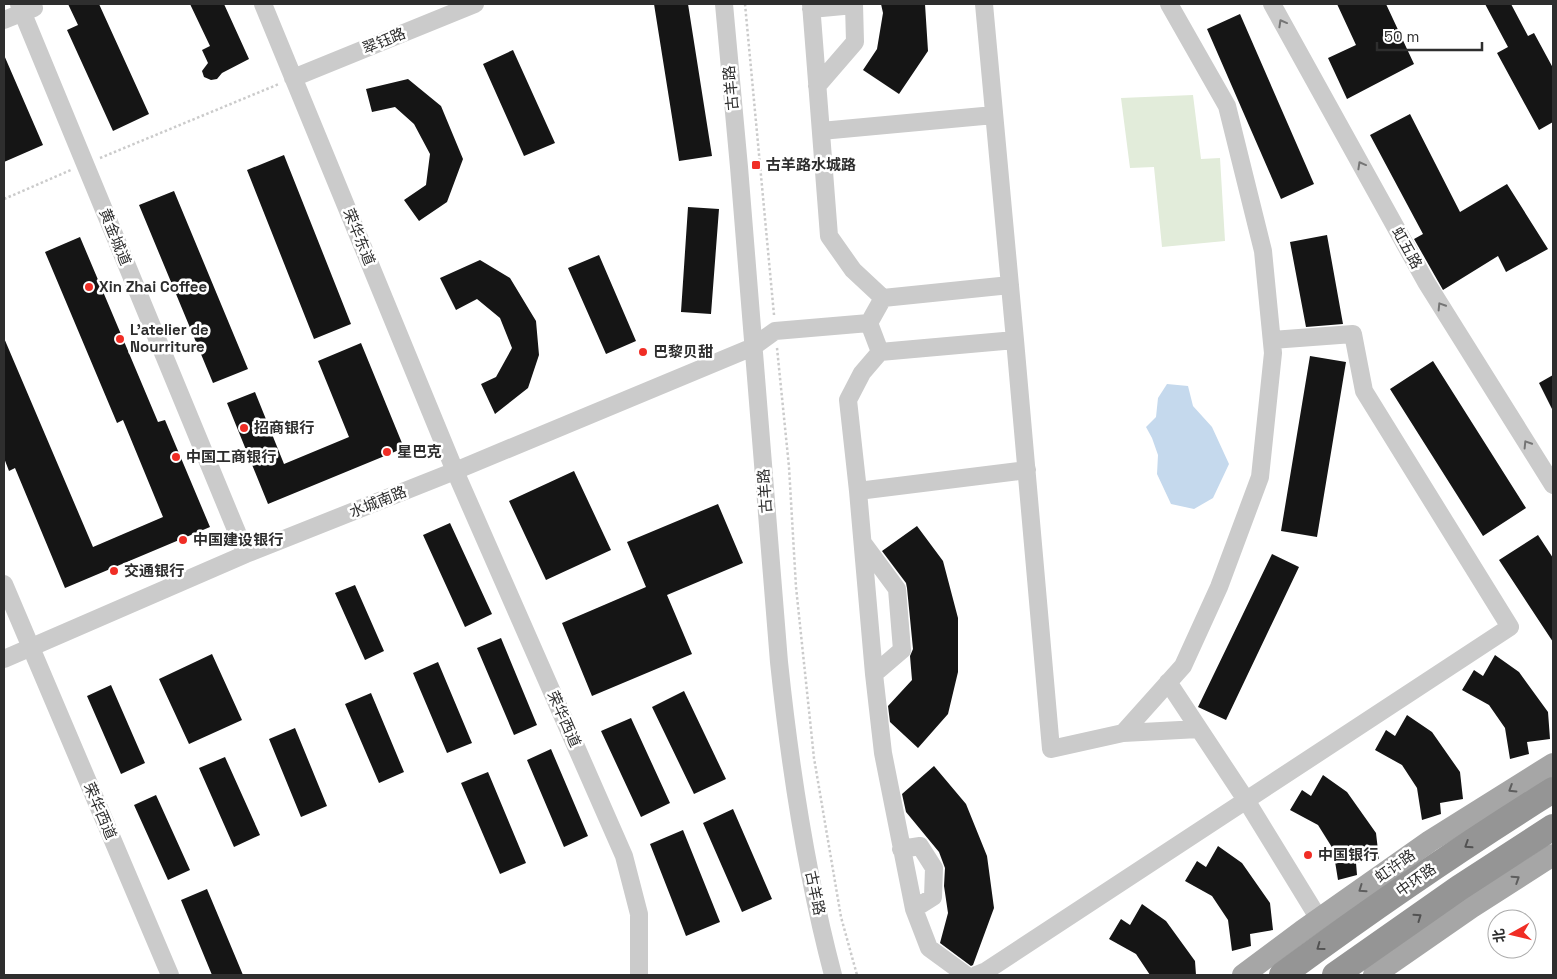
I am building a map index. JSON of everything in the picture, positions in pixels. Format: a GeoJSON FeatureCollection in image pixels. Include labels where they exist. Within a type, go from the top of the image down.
{"type":"FeatureCollection","features":[{"type":"Feature","properties":{"kind":"highway","name":"中环路"},"geometry":{"type":"LineString","coordinates":[[1282,975],[1443,861],[1553,790]]}},
{"type":"Feature","properties":{"kind":"highway","name":"中环路"},"geometry":{"type":"LineString","coordinates":[[1335,975],[1459,888],[1553,827]]}},
{"type":"Feature","properties":{"kind":"main road","name":"虹许路"},"geometry":{"type":"LineString","coordinates":[[1243,975],[1430,841],[1553,764]]}},
{"type":"Feature","properties":{"kind":"main road"},"geometry":{"type":"LineString","coordinates":[[1374,975],[1472,907],[1553,855]]}},
{"type":"Feature","properties":{"kind":"street","name":"荣华东道"},"geometry":{"type":"LineString","coordinates":[[263,4],[455,471]]}},
{"type":"Feature","properties":{"kind":"street","name":"翠钰路"},"geometry":{"type":"LineString","coordinates":[[293,78],[475,4]]}},
{"type":"Feature","properties":{"kind":"street","name":"古羊路"},"geometry":{"type":"LineString","coordinates":[[724,4],[739,167],[772,594],[786,731],[812,883],[833,975]]}},
{"type":"Feature","properties":{"kind":"street"},"geometry":{"type":"LineString","coordinates":[[817,86],[855,42],[854,4],[811,6],[817,86],[829,236],[853,270],[882,298],[1010,285]]}},
{"type":"Feature","properties":{"kind":"street"},"geometry":{"type":"LineString","coordinates":[[984,4],[1051,749],[1123,733],[1199,729]]}},
{"type":"Feature","properties":{"kind":"street"},"geometry":{"type":"LineString","coordinates":[[1123,733],[1183,666],[1219,587],[1260,477],[1273,353],[1263,252],[1227,106],[1169,4]]}},
{"type":"Feature","properties":{"kind":"street","name":"虹五路"},"geometry":{"type":"LineString","coordinates":[[1272,4],[1426,282],[1553,485]]}},
{"type":"Feature","properties":{"kind":"street"},"geometry":{"type":"LineString","coordinates":[[4,20],[25,8]]}},
{"type":"Feature","properties":{"kind":"street","name":"黄金城道"},"geometry":{"type":"LineString","coordinates":[[25,8],[85,164],[246,554]]}},
{"type":"Feature","properties":{"kind":"street"},"geometry":{"type":"LineString","coordinates":[[821,131],[994,115]]}},
{"type":"Feature","properties":{"kind":"street"},"geometry":{"type":"LineString","coordinates":[[880,352],[869,323],[882,298]]}},
{"type":"Feature","properties":{"kind":"street"},"geometry":{"type":"LineString","coordinates":[[775,331],[869,323]]}},
{"type":"Feature","properties":{"kind":"street","name":"水城南路"},"geometry":{"type":"LineString","coordinates":[[4,659],[246,554],[455,471],[753,347],[775,331]]}},
{"type":"Feature","properties":{"kind":"street"},"geometry":{"type":"LineString","coordinates":[[983,974],[1510,628],[1364,391],[1353,334],[1272,340]]}},
{"type":"Feature","properties":{"kind":"street"},"geometry":{"type":"LineString","coordinates":[[966,975],[929,948],[914,909],[907,875],[882,753],[848,400],[862,373],[880,352],[1015,340]]}},
{"type":"Feature","properties":{"kind":"street"},"geometry":{"type":"LineString","coordinates":[[858,491],[1027,470]]}},
{"type":"Feature","properties":{"kind":"street","name":"荣华西道"},"geometry":{"type":"LineString","coordinates":[[455,471],[624,856],[639,914],[639,975]]}},
{"type":"Feature","properties":{"kind":"street"},"geometry":{"type":"LineString","coordinates":[[863,543],[897,590],[902,650],[874,674]]}},
{"type":"Feature","properties":{"kind":"street"},"geometry":{"type":"LineString","coordinates":[[4,584],[30,647]]}},
{"type":"Feature","properties":{"kind":"street"},"geometry":{"type":"LineString","coordinates":[[869,614],[898,610]]}},
{"type":"Feature","properties":{"kind":"street","name":"荣华西道"},"geometry":{"type":"LineString","coordinates":[[30,647],[170,975]]}},
{"type":"Feature","properties":{"kind":"street"},"geometry":{"type":"LineString","coordinates":[[1168,682],[1246,800],[1319,919]]}},
{"type":"Feature","properties":{"kind":"street"},"geometry":{"type":"LineString","coordinates":[[902,849],[920,846],[934,868],[932,897],[914,909]]}},
{"type":"Feature","properties":{"kind":"street"},"geometry":{"type":"LineString","coordinates":[[907,875],[934,868]]}},
{"type":"Feature","properties":{"kind":"path"},"geometry":{"type":"LineString","coordinates":[[745,4],[775,331],[790,467],[796,587],[814,758],[841,917],[857,975]]}},
{"type":"Feature","properties":{"kind":"path"},"geometry":{"type":"LineString","coordinates":[[4,199],[293,78]]}},
{"type":"Feature","properties":{"kind":"green space"},"geometry":{"type":"Polygon","coordinates":[[[1193,95],[1201,159],[1220,158],[1225,241],[1162,247],[1154,167],[1130,168],[1121,98],[1193,95]]]}},
{"type":"Feature","properties":{"kind":"water"},"geometry":{"type":"Polygon","coordinates":[[[1167,384],[1188,386],[1193,406],[1212,427],[1229,464],[1213,498],[1194,509],[1171,504],[1157,474],[1158,455],[1146,427],[1156,417],[1158,398],[1167,384]]]}},
{"type":"Feature","properties":{"kind":"building"},"geometry":{"type":"Polygon","coordinates":[[[68,4],[99,4],[149,114],[113,131],[67,30],[78,25],[68,4]]]}},
{"type":"Feature","properties":{"kind":"building"},"geometry":{"type":"Polygon","coordinates":[[[190,4],[224,4],[249,59],[222,73],[217,79],[211,80],[204,77],[202,71],[208,63],[202,50],[210,46],[190,4]]]}},
{"type":"Feature","properties":{"kind":"building"},"geometry":{"type":"Polygon","coordinates":[[[654,4],[688,4],[712,156],[679,161],[654,4]]]}},
{"type":"Feature","properties":{"kind":"building"},"geometry":{"type":"Polygon","coordinates":[[[881,4],[925,4],[928,51],[899,94],[863,70],[877,49],[883,13],[881,4]]]}},
{"type":"Feature","properties":{"kind":"building"},"geometry":{"type":"Polygon","coordinates":[[[1337,4],[1386,4],[1414,64],[1347,99],[1328,58],[1356,45],[1337,4]]]}},
{"type":"Feature","properties":{"kind":"building"},"geometry":{"type":"Polygon","coordinates":[[[1485,4],[1511,4],[1528,36],[1534,33],[1553,68],[1553,122],[1539,130],[1497,53],[1508,47],[1485,4]]]}},
{"type":"Feature","properties":{"kind":"building"},"geometry":{"type":"Polygon","coordinates":[[[1240,14],[1314,184],[1281,199],[1207,29],[1240,14]]]}},
{"type":"Feature","properties":{"kind":"building"},"geometry":{"type":"Polygon","coordinates":[[[513,50],[555,143],[524,156],[483,64],[513,50]]]}},
{"type":"Feature","properties":{"kind":"building"},"geometry":{"type":"Polygon","coordinates":[[[4,55],[43,145],[4,162],[4,55]]]}},
{"type":"Feature","properties":{"kind":"building"},"geometry":{"type":"Polygon","coordinates":[[[408,79],[441,106],[463,159],[447,202],[419,221],[404,200],[426,185],[430,154],[414,124],[395,107],[372,112],[366,89],[408,79]]]}},
{"type":"Feature","properties":{"kind":"building"},"geometry":{"type":"Polygon","coordinates":[[[1410,114],[1460,212],[1507,184],[1548,249],[1506,272],[1498,256],[1443,290],[1414,239],[1423,234],[1370,135],[1410,114]]]}},
{"type":"Feature","properties":{"kind":"building"},"geometry":{"type":"Polygon","coordinates":[[[284,155],[351,324],[314,339],[247,170],[284,155]]]}},
{"type":"Feature","properties":{"kind":"building"},"geometry":{"type":"Polygon","coordinates":[[[174,191],[248,369],[213,383],[139,205],[174,191]]]}},
{"type":"Feature","properties":{"kind":"building"},"geometry":{"type":"Polygon","coordinates":[[[688,207],[719,209],[711,314],[681,312],[688,207]]]}},
{"type":"Feature","properties":{"kind":"building"},"geometry":{"type":"Polygon","coordinates":[[[1327,235],[1343,324],[1306,327],[1290,242],[1327,235]]]}},
{"type":"Feature","properties":{"kind":"building"},"geometry":{"type":"Polygon","coordinates":[[[80,237],[158,422],[165,420],[210,527],[65,588],[15,468],[9,471],[4,458],[4,338],[93,547],[163,517],[123,420],[117,423],[45,252],[80,237]]]}},
{"type":"Feature","properties":{"kind":"building"},"geometry":{"type":"Polygon","coordinates":[[[599,255],[636,341],[606,354],[568,268],[599,255]]]}},
{"type":"Feature","properties":{"kind":"building"},"geometry":{"type":"Polygon","coordinates":[[[480,260],[510,278],[536,321],[539,355],[528,388],[495,414],[481,384],[496,377],[512,348],[500,318],[477,299],[456,310],[440,278],[480,260]]]}},
{"type":"Feature","properties":{"kind":"building"},"geometry":{"type":"Polygon","coordinates":[[[361,343],[404,448],[268,504],[227,403],[255,392],[284,464],[349,437],[318,361],[361,343]]]}},
{"type":"Feature","properties":{"kind":"building"},"geometry":{"type":"Polygon","coordinates":[[[1310,356],[1346,362],[1317,537],[1281,531],[1310,356]]]}},
{"type":"Feature","properties":{"kind":"building"},"geometry":{"type":"Polygon","coordinates":[[[1433,361],[1526,508],[1483,536],[1390,389],[1433,361]]]}},
{"type":"Feature","properties":{"kind":"building"},"geometry":{"type":"Polygon","coordinates":[[[1553,375],[1553,411],[1539,383],[1553,375]]]}},
{"type":"Feature","properties":{"kind":"building"},"geometry":{"type":"Polygon","coordinates":[[[574,471],[611,550],[546,580],[509,501],[574,471]]]}},
{"type":"Feature","properties":{"kind":"building"},"geometry":{"type":"Polygon","coordinates":[[[718,504],[743,563],[667,595],[692,654],[592,696],[562,623],[646,587],[627,542],[718,504]]]}},
{"type":"Feature","properties":{"kind":"building"},"geometry":{"type":"Polygon","coordinates":[[[450,523],[492,614],[465,627],[423,535],[450,523]]]}},
{"type":"Feature","properties":{"kind":"building"},"geometry":{"type":"Polygon","coordinates":[[[917,526],[943,561],[958,618],[958,672],[948,714],[918,748],[890,722],[888,706],[912,680],[910,656],[913,649],[906,583],[882,551],[917,526]]]}},
{"type":"Feature","properties":{"kind":"building"},"geometry":{"type":"Polygon","coordinates":[[[1538,535],[1553,558],[1553,642],[1499,560],[1538,535]]]}},
{"type":"Feature","properties":{"kind":"building"},"geometry":{"type":"Polygon","coordinates":[[[1272,554],[1299,567],[1226,720],[1198,707],[1272,554]]]}},
{"type":"Feature","properties":{"kind":"building"},"geometry":{"type":"Polygon","coordinates":[[[355,585],[384,651],[365,660],[335,593],[355,585]]]}},
{"type":"Feature","properties":{"kind":"building"},"geometry":{"type":"Polygon","coordinates":[[[501,638],[537,725],[514,735],[477,648],[501,638]]]}},
{"type":"Feature","properties":{"kind":"building"},"geometry":{"type":"Polygon","coordinates":[[[212,654],[242,720],[189,744],[159,679],[212,654]]]}},
{"type":"Feature","properties":{"kind":"building"},"geometry":{"type":"Polygon","coordinates":[[[1495,655],[1519,672],[1548,712],[1550,739],[1527,742],[1529,754],[1510,759],[1505,728],[1489,705],[1462,690],[1474,670],[1483,676],[1495,655]]]}},
{"type":"Feature","properties":{"kind":"building"},"geometry":{"type":"Polygon","coordinates":[[[438,662],[472,743],[447,753],[413,673],[438,662]]]}},
{"type":"Feature","properties":{"kind":"building"},"geometry":{"type":"Polygon","coordinates":[[[111,685],[145,763],[121,774],[87,696],[111,685]]]}},
{"type":"Feature","properties":{"kind":"building"},"geometry":{"type":"Polygon","coordinates":[[[684,691],[726,779],[694,794],[652,707],[684,691]]]}},
{"type":"Feature","properties":{"kind":"building"},"geometry":{"type":"Polygon","coordinates":[[[371,693],[404,772],[379,783],[345,704],[371,693]]]}},
{"type":"Feature","properties":{"kind":"building"},"geometry":{"type":"Polygon","coordinates":[[[1407,715],[1432,732],[1460,772],[1463,799],[1440,803],[1441,814],[1422,820],[1417,788],[1402,765],[1375,750],[1386,730],[1395,736],[1407,715]]]}},
{"type":"Feature","properties":{"kind":"building"},"geometry":{"type":"Polygon","coordinates":[[[631,718],[670,803],[641,817],[601,731],[631,718]]]}},
{"type":"Feature","properties":{"kind":"building"},"geometry":{"type":"Polygon","coordinates":[[[295,728],[327,806],[301,817],[269,739],[295,728]]]}},
{"type":"Feature","properties":{"kind":"building"},"geometry":{"type":"Polygon","coordinates":[[[551,749],[588,836],[564,847],[527,760],[551,749]]]}},
{"type":"Feature","properties":{"kind":"building"},"geometry":{"type":"Polygon","coordinates":[[[225,757],[260,835],[234,847],[199,768],[225,757]]]}},
{"type":"Feature","properties":{"kind":"building"},"geometry":{"type":"Polygon","coordinates":[[[934,766],[966,804],[987,856],[994,908],[971,966],[940,943],[948,913],[944,886],[945,868],[939,852],[906,812],[902,794],[934,766]]]}},
{"type":"Feature","properties":{"kind":"building"},"geometry":{"type":"Polygon","coordinates":[[[488,772],[526,863],[500,874],[461,783],[488,772]]]}},
{"type":"Feature","properties":{"kind":"building"},"geometry":{"type":"Polygon","coordinates":[[[1323,775],[1347,792],[1376,833],[1379,859],[1356,863],[1357,875],[1338,880],[1333,849],[1318,825],[1290,810],[1302,790],[1311,796],[1323,775]]]}},
{"type":"Feature","properties":{"kind":"building"},"geometry":{"type":"Polygon","coordinates":[[[156,795],[190,870],[168,880],[134,805],[156,795]]]}},
{"type":"Feature","properties":{"kind":"building"},"geometry":{"type":"Polygon","coordinates":[[[733,809],[772,899],[742,912],[703,823],[733,809]]]}},
{"type":"Feature","properties":{"kind":"building"},"geometry":{"type":"Polygon","coordinates":[[[683,830],[720,922],[686,936],[650,844],[683,830]]]}},
{"type":"Feature","properties":{"kind":"building"},"geometry":{"type":"Polygon","coordinates":[[[1218,846],[1242,863],[1270,903],[1273,930],[1250,934],[1251,946],[1232,951],[1228,920],[1212,896],[1185,881],[1197,861],[1206,867],[1218,846]]]}},
{"type":"Feature","properties":{"kind":"building"},"geometry":{"type":"Polygon","coordinates":[[[207,889],[243,975],[212,975],[181,900],[207,889]]]}},
{"type":"Feature","properties":{"kind":"building"},"geometry":{"type":"Polygon","coordinates":[[[1142,904],[1166,921],[1195,961],[1196,975],[1150,975],[1136,954],[1109,939],[1121,919],[1130,925],[1142,904]]]}},
{"type":"Feature","properties":{"kind":"place","name":"古羊路水城路"},"geometry":{"type":"Point","coordinates":[756,165]}},
{"type":"Feature","properties":{"kind":"place","name":"Xin Zhai Coffee"},"geometry":{"type":"Point","coordinates":[89,287]}},
{"type":"Feature","properties":{"kind":"place","name":"L'atelier de Nourriture"},"geometry":{"type":"Point","coordinates":[120,339]}},
{"type":"Feature","properties":{"kind":"place","name":"巴黎贝甜"},"geometry":{"type":"Point","coordinates":[643,352]}},
{"type":"Feature","properties":{"kind":"place","name":"招商银行"},"geometry":{"type":"Point","coordinates":[244,428]}},
{"type":"Feature","properties":{"kind":"place","name":"星巴克"},"geometry":{"type":"Point","coordinates":[387,452]}},
{"type":"Feature","properties":{"kind":"place","name":"中国工商银行"},"geometry":{"type":"Point","coordinates":[176,457]}},
{"type":"Feature","properties":{"kind":"place","name":"中国建设银行"},"geometry":{"type":"Point","coordinates":[183,540]}},
{"type":"Feature","properties":{"kind":"place","name":"交通银行"},"geometry":{"type":"Point","coordinates":[114,571]}},
{"type":"Feature","properties":{"kind":"place","name":"中国银行"},"geometry":{"type":"Point","coordinates":[1308,855]}}]}
